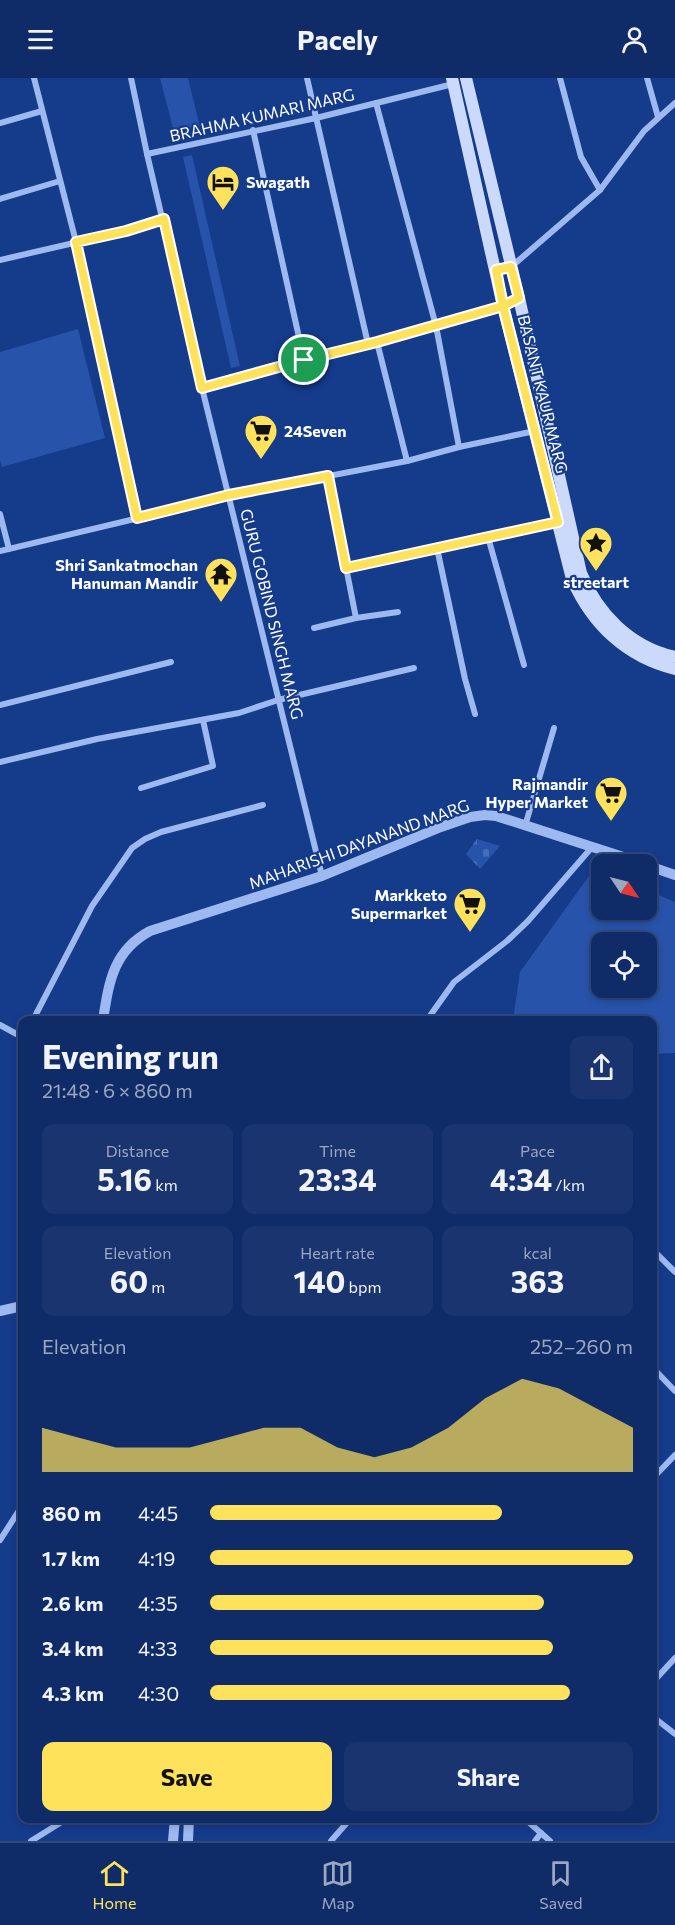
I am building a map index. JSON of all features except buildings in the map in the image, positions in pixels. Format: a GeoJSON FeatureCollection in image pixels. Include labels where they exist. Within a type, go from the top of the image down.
{"type":"FeatureCollection","features":[{"type":"Feature","properties":{"kind":"main road","name":"BASANT KAUR MARG"},"geometry":{"type":"LineString","coordinates":[[466,78],[519,298],[581,573],[597,605],[622,631],[652,650],[675,657]]}},
{"type":"Feature","properties":{"kind":"main road","name":"BASANT KAUR MARG"},"geometry":{"type":"LineString","coordinates":[[453,81],[503,306],[572,579],[590,612],[615,639],[646,659],[675,669]]}},
{"type":"Feature","properties":{"kind":"street"},"geometry":{"type":"LineString","coordinates":[[34,78],[76,242],[137,518]]}},
{"type":"Feature","properties":{"kind":"street","name":"GURU GOBIND SINGH MARG"},"geometry":{"type":"LineString","coordinates":[[131,78],[202,388],[322,876]]}},
{"type":"Feature","properties":{"kind":"street"},"geometry":{"type":"LineString","coordinates":[[307,78],[368,344]]}},
{"type":"Feature","properties":{"kind":"street"},"geometry":{"type":"LineString","coordinates":[[561,78],[581,157],[600,190]]}},
{"type":"Feature","properties":{"kind":"street"},"geometry":{"type":"LineString","coordinates":[[646,78],[658,117]]}},
{"type":"Feature","properties":{"kind":"street","name":"BRAHMA KUMARI MARG"},"geometry":{"type":"LineString","coordinates":[[147,154],[316,118],[453,81]]}},
{"type":"Feature","properties":{"kind":"street"},"geometry":{"type":"LineString","coordinates":[[376,103],[436,326],[459,447]]}},
{"type":"Feature","properties":{"kind":"street"},"geometry":{"type":"LineString","coordinates":[[496,270],[511,267],[600,190],[644,131],[675,103]]}},
{"type":"Feature","properties":{"kind":"street"},"geometry":{"type":"LineString","coordinates":[[0,123],[42,111]]}},
{"type":"Feature","properties":{"kind":"street"},"geometry":{"type":"LineString","coordinates":[[253,130],[304,360]]}},
{"type":"Feature","properties":{"kind":"street"},"geometry":{"type":"LineString","coordinates":[[0,199],[60,182]]}},
{"type":"Feature","properties":{"kind":"street"},"geometry":{"type":"LineString","coordinates":[[0,260],[126,231],[164,219]]}},
{"type":"Feature","properties":{"kind":"street"},"geometry":{"type":"LineString","coordinates":[[202,388],[436,326],[503,306],[519,298]]}},
{"type":"Feature","properties":{"kind":"street"},"geometry":{"type":"LineString","coordinates":[[377,342],[407,461]]}},
{"type":"Feature","properties":{"kind":"street"},"geometry":{"type":"LineString","coordinates":[[0,551],[229,495],[407,461],[535,431]]}},
{"type":"Feature","properties":{"kind":"street"},"geometry":{"type":"LineString","coordinates":[[328,476],[356,618]]}},
{"type":"Feature","properties":{"kind":"street"},"geometry":{"type":"LineString","coordinates":[[0,514],[9,549]]}},
{"type":"Feature","properties":{"kind":"street"},"geometry":{"type":"LineString","coordinates":[[346,568],[558,522]]}},
{"type":"Feature","properties":{"kind":"street"},"geometry":{"type":"LineString","coordinates":[[488,537],[524,665]]}},
{"type":"Feature","properties":{"kind":"street"},"geometry":{"type":"LineString","coordinates":[[437,548],[465,679],[475,714]]}},
{"type":"Feature","properties":{"kind":"street"},"geometry":{"type":"LineString","coordinates":[[314,628],[356,618],[398,612]]}},
{"type":"Feature","properties":{"kind":"street"},"geometry":{"type":"LineString","coordinates":[[0,705],[171,662]]}},
{"type":"Feature","properties":{"kind":"street"},"geometry":{"type":"LineString","coordinates":[[0,762],[97,739],[239,713],[278,700],[414,668]]}},
{"type":"Feature","properties":{"kind":"street"},"geometry":{"type":"LineString","coordinates":[[141,788],[213,766],[203,720]]}},
{"type":"Feature","properties":{"kind":"street"},"geometry":{"type":"LineString","coordinates":[[525,826],[554,728]]}},
{"type":"Feature","properties":{"kind":"street"},"geometry":{"type":"LineString","coordinates":[[35,1016],[92,906],[132,848],[161,832],[263,805]]}},
{"type":"Feature","properties":{"kind":"street","name":"MAHARISHI DAYANAND MARG"},"geometry":{"type":"LineString","coordinates":[[104,1016],[115,967],[129,944],[138,937],[150,931],[322,876],[470,817],[496,816],[617,854]]}},
{"type":"Feature","properties":{"kind":"street"},"geometry":{"type":"LineString","coordinates":[[430,1016],[454,982],[507,941],[528,921],[594,846]]}},
{"type":"Feature","properties":{"kind":"street","name":"MAHARISHI DAYANAND MARG"},"geometry":{"type":"LineString","coordinates":[[657,868],[675,875]]}},
{"type":"Feature","properties":{"kind":"street"},"geometry":{"type":"LineString","coordinates":[[0,1025],[18,1035]]}},
{"type":"Feature","properties":{"kind":"street"},"geometry":{"type":"LineString","coordinates":[[657,1254],[675,1272]]}},
{"type":"Feature","properties":{"kind":"street"},"geometry":{"type":"LineString","coordinates":[[0,1311],[18,1307]]}},
{"type":"Feature","properties":{"kind":"street"},"geometry":{"type":"LineString","coordinates":[[657,1372],[675,1391]]}},
{"type":"Feature","properties":{"kind":"street"},"geometry":{"type":"LineString","coordinates":[[657,1474],[675,1455]]}},
{"type":"Feature","properties":{"kind":"street"},"geometry":{"type":"LineString","coordinates":[[0,1540],[18,1512]]}},
{"type":"Feature","properties":{"kind":"street"},"geometry":{"type":"LineString","coordinates":[[657,1678],[675,1658]]}},
{"type":"Feature","properties":{"kind":"street"},"geometry":{"type":"LineString","coordinates":[[657,1720],[675,1734]]}},
{"type":"Feature","properties":{"kind":"street"},"geometry":{"type":"LineString","coordinates":[[31,1841],[60,1823]]}},
{"type":"Feature","properties":{"kind":"street"},"geometry":{"type":"LineString","coordinates":[[173,1841],[175,1823]]}},
{"type":"Feature","properties":{"kind":"street"},"geometry":{"type":"LineString","coordinates":[[188,1841],[189,1823]]}},
{"type":"Feature","properties":{"kind":"street"},"geometry":{"type":"LineString","coordinates":[[331,1841],[347,1823]]}},
{"type":"Feature","properties":{"kind":"street"},"geometry":{"type":"LineString","coordinates":[[530,1823],[550,1841]]}},
{"type":"Feature","properties":{"kind":"street"},"geometry":{"type":"LineString","coordinates":[[535,1841],[541,1833]]}},
{"type":"Feature","properties":{"kind":"green space"},"geometry":{"type":"Polygon","coordinates":[[[160,78],[188,78],[200,127],[175,136],[160,78]]]}},
{"type":"Feature","properties":{"kind":"green space"},"geometry":{"type":"Polygon","coordinates":[[[192,155],[240,366],[231,368],[183,157],[192,155]]]}},
{"type":"Feature","properties":{"kind":"green space"},"geometry":{"type":"Polygon","coordinates":[[[78,329],[105,438],[2,467],[0,460],[0,352],[78,329]]]}},
{"type":"Feature","properties":{"kind":"green space"},"geometry":{"type":"Polygon","coordinates":[[[477,839],[500,846],[480,869],[466,854],[477,839]]]}},
{"type":"Feature","properties":{"kind":"green space"},"geometry":{"type":"Polygon","coordinates":[[[591,873],[591,920],[657,920],[657,894],[675,902],[675,1053],[657,1054],[657,1016],[514,1016],[520,972],[591,873]]]}},
{"type":"Feature","properties":{"kind":"place","name":"Swagath"},"geometry":{"type":"Point","coordinates":[223,211]}},
{"type":"Feature","properties":{"kind":"place","name":"24Seven"},"geometry":{"type":"Point","coordinates":[261,460]}},
{"type":"Feature","properties":{"kind":"place","name":"streetart"},"geometry":{"type":"Point","coordinates":[596,572]}},
{"type":"Feature","properties":{"kind":"place","name":"Shri Sankatmochan Hanuman Mandir"},"geometry":{"type":"Point","coordinates":[221,603]}},
{"type":"Feature","properties":{"kind":"place","name":"Rajmandir Hyper Market"},"geometry":{"type":"Point","coordinates":[611,822]}},
{"type":"Feature","properties":{"kind":"place","name":"Markketo Supermarket"},"geometry":{"type":"Point","coordinates":[470,933]}},
{"type":"Feature","properties":{"kind":"route"},"geometry":{"type":"LineString","coordinates":[[304,360],[202,388],[164,219],[126,231],[76,242],[137,518],[229,495],[328,476],[346,568],[558,522],[503,306],[519,298],[511,267],[496,270],[503,306],[304,360]]}}]}
